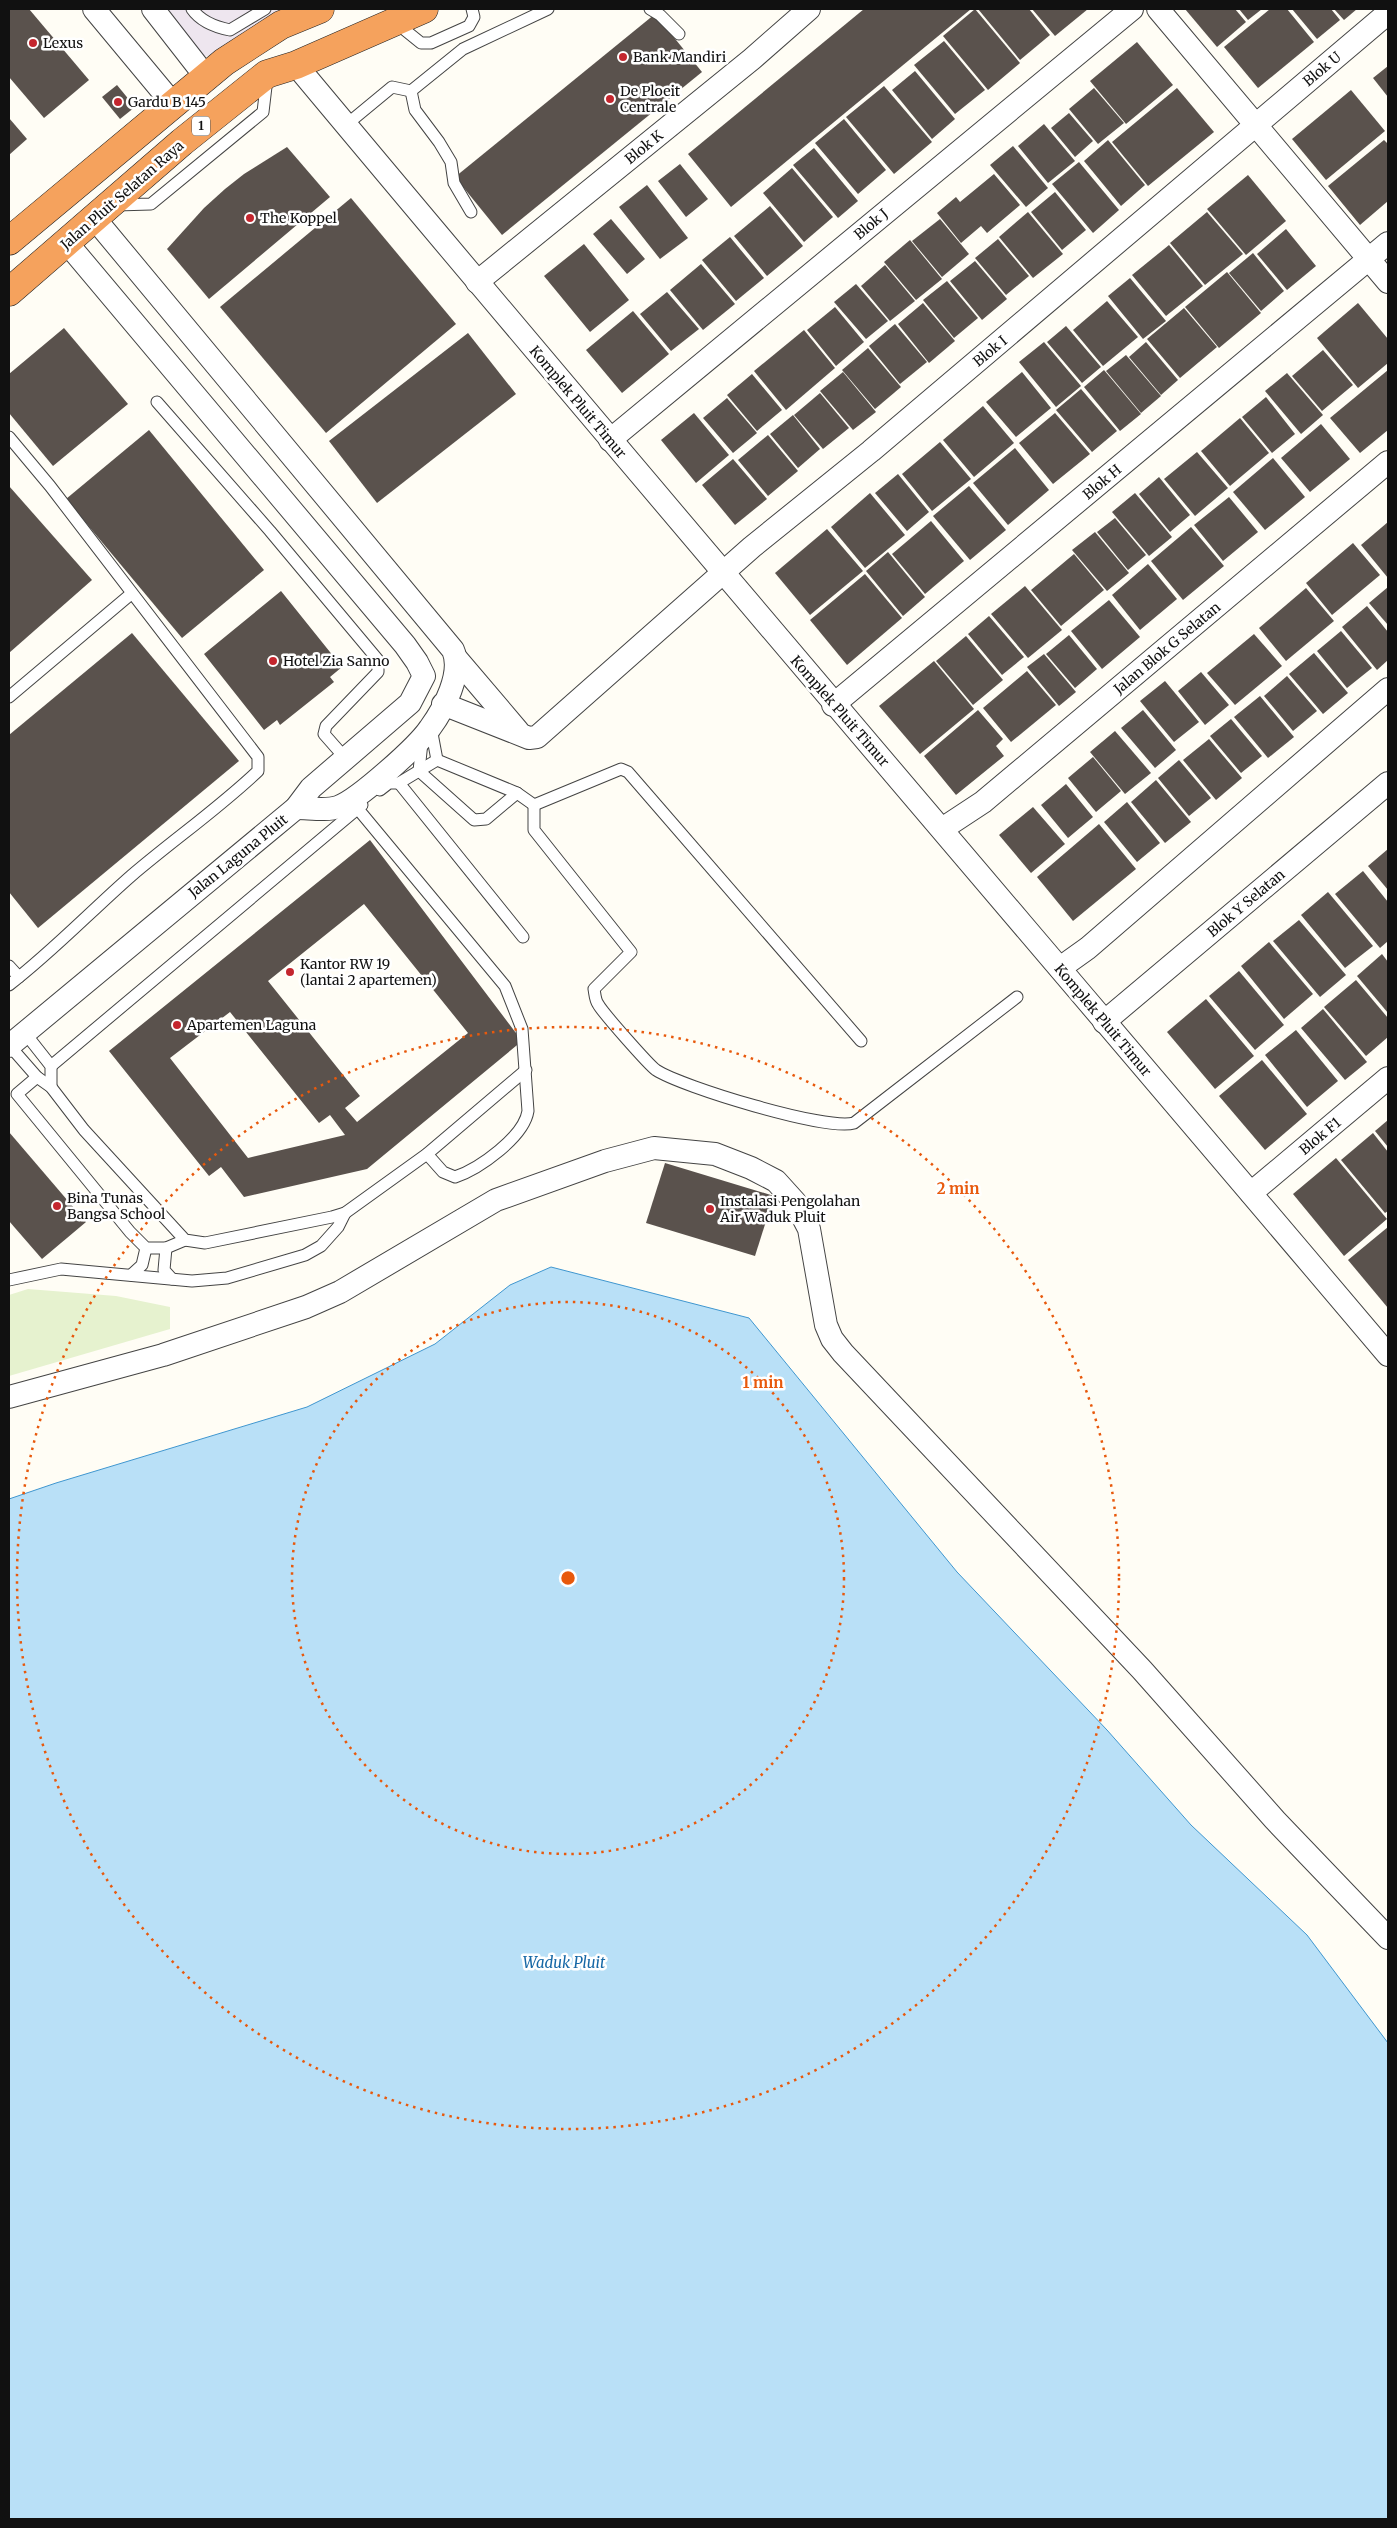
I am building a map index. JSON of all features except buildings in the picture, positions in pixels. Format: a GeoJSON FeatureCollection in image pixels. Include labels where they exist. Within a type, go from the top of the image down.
{"type":"FeatureCollection","features":[{"type":"Feature","properties":{"kind":"highway"},"geometry":{"type":"LineString","coordinates":[[9,242],[224,62],[281,26],[320,9]]}},
{"type":"Feature","properties":{"kind":"highway","name":"Jalan Pluit Selatan Raya"},"geometry":{"type":"LineString","coordinates":[[9,292],[176,148],[267,74],[296,65],[414,13]]}},
{"type":"Feature","properties":{"kind":"street"},"geometry":{"type":"LineString","coordinates":[[94,9],[173,104]]}},
{"type":"Feature","properties":{"kind":"street"},"geometry":{"type":"LineString","coordinates":[[153,9],[206,77]]}},
{"type":"Feature","properties":{"kind":"street","name":"Blok K"},"geometry":{"type":"LineString","coordinates":[[477,282],[744,66],[808,9]]}},
{"type":"Feature","properties":{"kind":"street","name":"Blok J"},"geometry":{"type":"LineString","coordinates":[[610,440],[1132,9]]}},
{"type":"Feature","properties":{"kind":"street"},"geometry":{"type":"LineString","coordinates":[[1158,9],[1388,282]]}},
{"type":"Feature","properties":{"kind":"street","name":"Blok U"},"geometry":{"type":"LineString","coordinates":[[1256,125],[1388,13]]}},
{"type":"Feature","properties":{"kind":"street","name":"Komplek Pluit Timur"},"geometry":{"type":"LineString","coordinates":[[296,65],[722,573],[942,828],[1104,1022],[1388,1355]]}},
{"type":"Feature","properties":{"kind":"street","name":"Blok I"},"geometry":{"type":"LineString","coordinates":[[520,734],[530,738],[537,737],[722,573],[871,451],[1256,125]]}},
{"type":"Feature","properties":{"kind":"street"},"geometry":{"type":"LineString","coordinates":[[103,212],[233,385],[453,650],[456,658],[520,734]]}},
{"type":"Feature","properties":{"kind":"street","name":"Blok H"},"geometry":{"type":"LineString","coordinates":[[834,705],[1388,242]]}},
{"type":"Feature","properties":{"kind":"street"},"geometry":{"type":"LineString","coordinates":[[67,243],[204,409],[233,385]]}},
{"type":"Feature","properties":{"kind":"street","name":"Jalan Laguna Pluit"},"geometry":{"type":"LineString","coordinates":[[14,1041],[296,808],[311,788],[410,703],[417,693],[424,676],[417,662],[404,645],[204,409]]}},
{"type":"Feature","properties":{"kind":"street","name":"Jalan Blok G Selatan"},"geometry":{"type":"LineString","coordinates":[[942,828],[983,802],[1388,462]]}},
{"type":"Feature","properties":{"kind":"street"},"geometry":{"type":"LineString","coordinates":[[296,808],[338,807],[371,785],[427,732],[452,685],[456,658]]}},
{"type":"Feature","properties":{"kind":"street"},"geometry":{"type":"LineString","coordinates":[[1060,968],[1088,948],[1388,689]]}},
{"type":"Feature","properties":{"kind":"street"},"geometry":{"type":"LineString","coordinates":[[443,704],[520,734]]}},
{"type":"Feature","properties":{"kind":"street","name":"Blok Y Selatan"},"geometry":{"type":"LineString","coordinates":[[1104,1022],[1388,783]]}},
{"type":"Feature","properties":{"kind":"street","name":"Blok F1"},"geometry":{"type":"LineString","coordinates":[[1251,1193],[1388,1078]]}},
{"type":"Feature","properties":{"kind":"street"},"geometry":{"type":"LineString","coordinates":[[9,1397],[163,1355],[306,1307],[340,1292],[496,1200],[605,1161],[654,1148],[716,1154],[776,1182],[795,1202],[809,1229],[826,1325],[832,1339],[843,1353],[1142,1670],[1275,1820],[1388,1938]]}},
{"type":"Feature","properties":{"kind":"lane"},"geometry":{"type":"LineString","coordinates":[[192,9],[197,16],[213,27],[230,30],[265,9]]}},
{"type":"Feature","properties":{"kind":"lane"},"geometry":{"type":"LineString","coordinates":[[414,13],[421,42],[431,42],[469,26],[474,17],[472,9]]}},
{"type":"Feature","properties":{"kind":"lane"},"geometry":{"type":"LineString","coordinates":[[411,91],[463,49],[548,9]]}},
{"type":"Feature","properties":{"kind":"lane"},"geometry":{"type":"LineString","coordinates":[[650,9],[660,15],[679,34]]}},
{"type":"Feature","properties":{"kind":"lane"},"geometry":{"type":"LineString","coordinates":[[346,125],[392,87],[411,91]]}},
{"type":"Feature","properties":{"kind":"lane"},"geometry":{"type":"LineString","coordinates":[[411,91],[415,110],[439,142],[451,162],[454,183],[471,212]]}},
{"type":"Feature","properties":{"kind":"lane"},"geometry":{"type":"LineString","coordinates":[[157,402],[270,531],[378,660],[378,672],[326,726],[324,734],[346,759]]}},
{"type":"Feature","properties":{"kind":"lane"},"geometry":{"type":"LineString","coordinates":[[9,437],[50,486],[258,757],[258,771],[205,818],[132,876],[42,959],[9,985]]}},
{"type":"Feature","properties":{"kind":"lane"},"geometry":{"type":"LineString","coordinates":[[9,697],[132,594]]}},
{"type":"Feature","properties":{"kind":"lane"},"geometry":{"type":"LineString","coordinates":[[427,732],[437,760],[517,793],[534,805]]}},
{"type":"Feature","properties":{"kind":"lane"},"geometry":{"type":"LineString","coordinates":[[419,771],[427,732]]}},
{"type":"Feature","properties":{"kind":"lane"},"geometry":{"type":"LineString","coordinates":[[51,1066],[389,783],[399,783],[437,760]]}},
{"type":"Feature","properties":{"kind":"lane"},"geometry":{"type":"LineString","coordinates":[[534,805],[621,769],[628,772],[861,1041]]}},
{"type":"Feature","properties":{"kind":"lane"},"geometry":{"type":"LineString","coordinates":[[419,771],[474,820],[486,819],[517,793]]}},
{"type":"Feature","properties":{"kind":"lane"},"geometry":{"type":"LineString","coordinates":[[399,783],[524,936]]}},
{"type":"Feature","properties":{"kind":"lane"},"geometry":{"type":"LineString","coordinates":[[534,805],[534,830],[631,952],[594,989],[598,1004],[656,1070],[712,1093],[786,1114],[841,1126],[854,1123],[1017,997]]}},
{"type":"Feature","properties":{"kind":"lane"},"geometry":{"type":"LineString","coordinates":[[358,809],[505,986],[520,1021],[526,1070],[527,1119],[509,1143],[455,1178],[443,1172],[427,1154]]}},
{"type":"Feature","properties":{"kind":"lane"},"geometry":{"type":"LineString","coordinates":[[9,966],[19,977]]}},
{"type":"Feature","properties":{"kind":"lane"},"geometry":{"type":"LineString","coordinates":[[14,1041],[51,1066]]}},
{"type":"Feature","properties":{"kind":"lane"},"geometry":{"type":"LineString","coordinates":[[14,1041],[37,1077],[52,1087],[84,1130],[185,1240]]}},
{"type":"Feature","properties":{"kind":"lane"},"geometry":{"type":"LineString","coordinates":[[51,1066],[52,1087]]}},
{"type":"Feature","properties":{"kind":"lane"},"geometry":{"type":"LineString","coordinates":[[37,1077],[17,1094],[80,1173],[146,1248],[166,1248],[185,1240],[205,1243],[224,1240],[346,1213],[427,1154],[526,1070]]}},
{"type":"Feature","properties":{"kind":"lane"},"geometry":{"type":"LineString","coordinates":[[9,1280],[61,1268],[192,1281],[227,1278],[305,1255],[321,1246],[338,1227],[346,1213]]}},
{"type":"Feature","properties":{"kind":"lane"},"geometry":{"type":"LineString","coordinates":[[131,1275],[142,1265],[146,1248]]}},
{"type":"Feature","properties":{"kind":"lane"},"geometry":{"type":"LineString","coordinates":[[166,1248],[164,1270],[172,1279]]}},
{"type":"Feature","properties":{"kind":"shaded area"},"geometry":{"type":"Polygon","coordinates":[[[162,9],[334,9],[202,58],[162,9]]]}},
{"type":"Feature","properties":{"kind":"green space"},"geometry":{"type":"Polygon","coordinates":[[[28,1289],[116,1296],[170,1307],[170,1329],[9,1376],[9,1295],[28,1289]]]}},
{"type":"Feature","properties":{"kind":"water","name":"Waduk Pluit"},"geometry":{"type":"Polygon","coordinates":[[[551,1267],[749,1318],[957,1572],[1107,1730],[1191,1825],[1307,1935],[1388,2043],[1388,2519],[9,2519],[9,1499],[307,1407],[435,1344],[510,1285],[551,1267]]]}},
{"type":"Feature","properties":{"kind":"place","name":"Lexus"},"geometry":{"type":"Point","coordinates":[33,43]}},
{"type":"Feature","properties":{"kind":"place","name":"Bank Mandiri"},"geometry":{"type":"Point","coordinates":[623,57]}},
{"type":"Feature","properties":{"kind":"place","name":"De Ploeit Centrale"},"geometry":{"type":"Point","coordinates":[610,99]}},
{"type":"Feature","properties":{"kind":"place","name":"Gardu B 145"},"geometry":{"type":"Point","coordinates":[118,102]}},
{"type":"Feature","properties":{"kind":"place","name":"The Koppel"},"geometry":{"type":"Point","coordinates":[250,218]}},
{"type":"Feature","properties":{"kind":"place","name":"Hotel Zia Sanno"},"geometry":{"type":"Point","coordinates":[273,661]}},
{"type":"Feature","properties":{"kind":"place","name":"Kantor RW 19 (lantai 2 apartemen)"},"geometry":{"type":"Point","coordinates":[290,972]}},
{"type":"Feature","properties":{"kind":"place","name":"Apartemen Laguna"},"geometry":{"type":"Point","coordinates":[177,1025]}},
{"type":"Feature","properties":{"kind":"place","name":"Bina Tunas Bangsa School"},"geometry":{"type":"Point","coordinates":[57,1206]}},
{"type":"Feature","properties":{"kind":"place","name":"Instalasi Pengolahan Air Waduk Pluit"},"geometry":{"type":"Point","coordinates":[710,1209]}}]}
